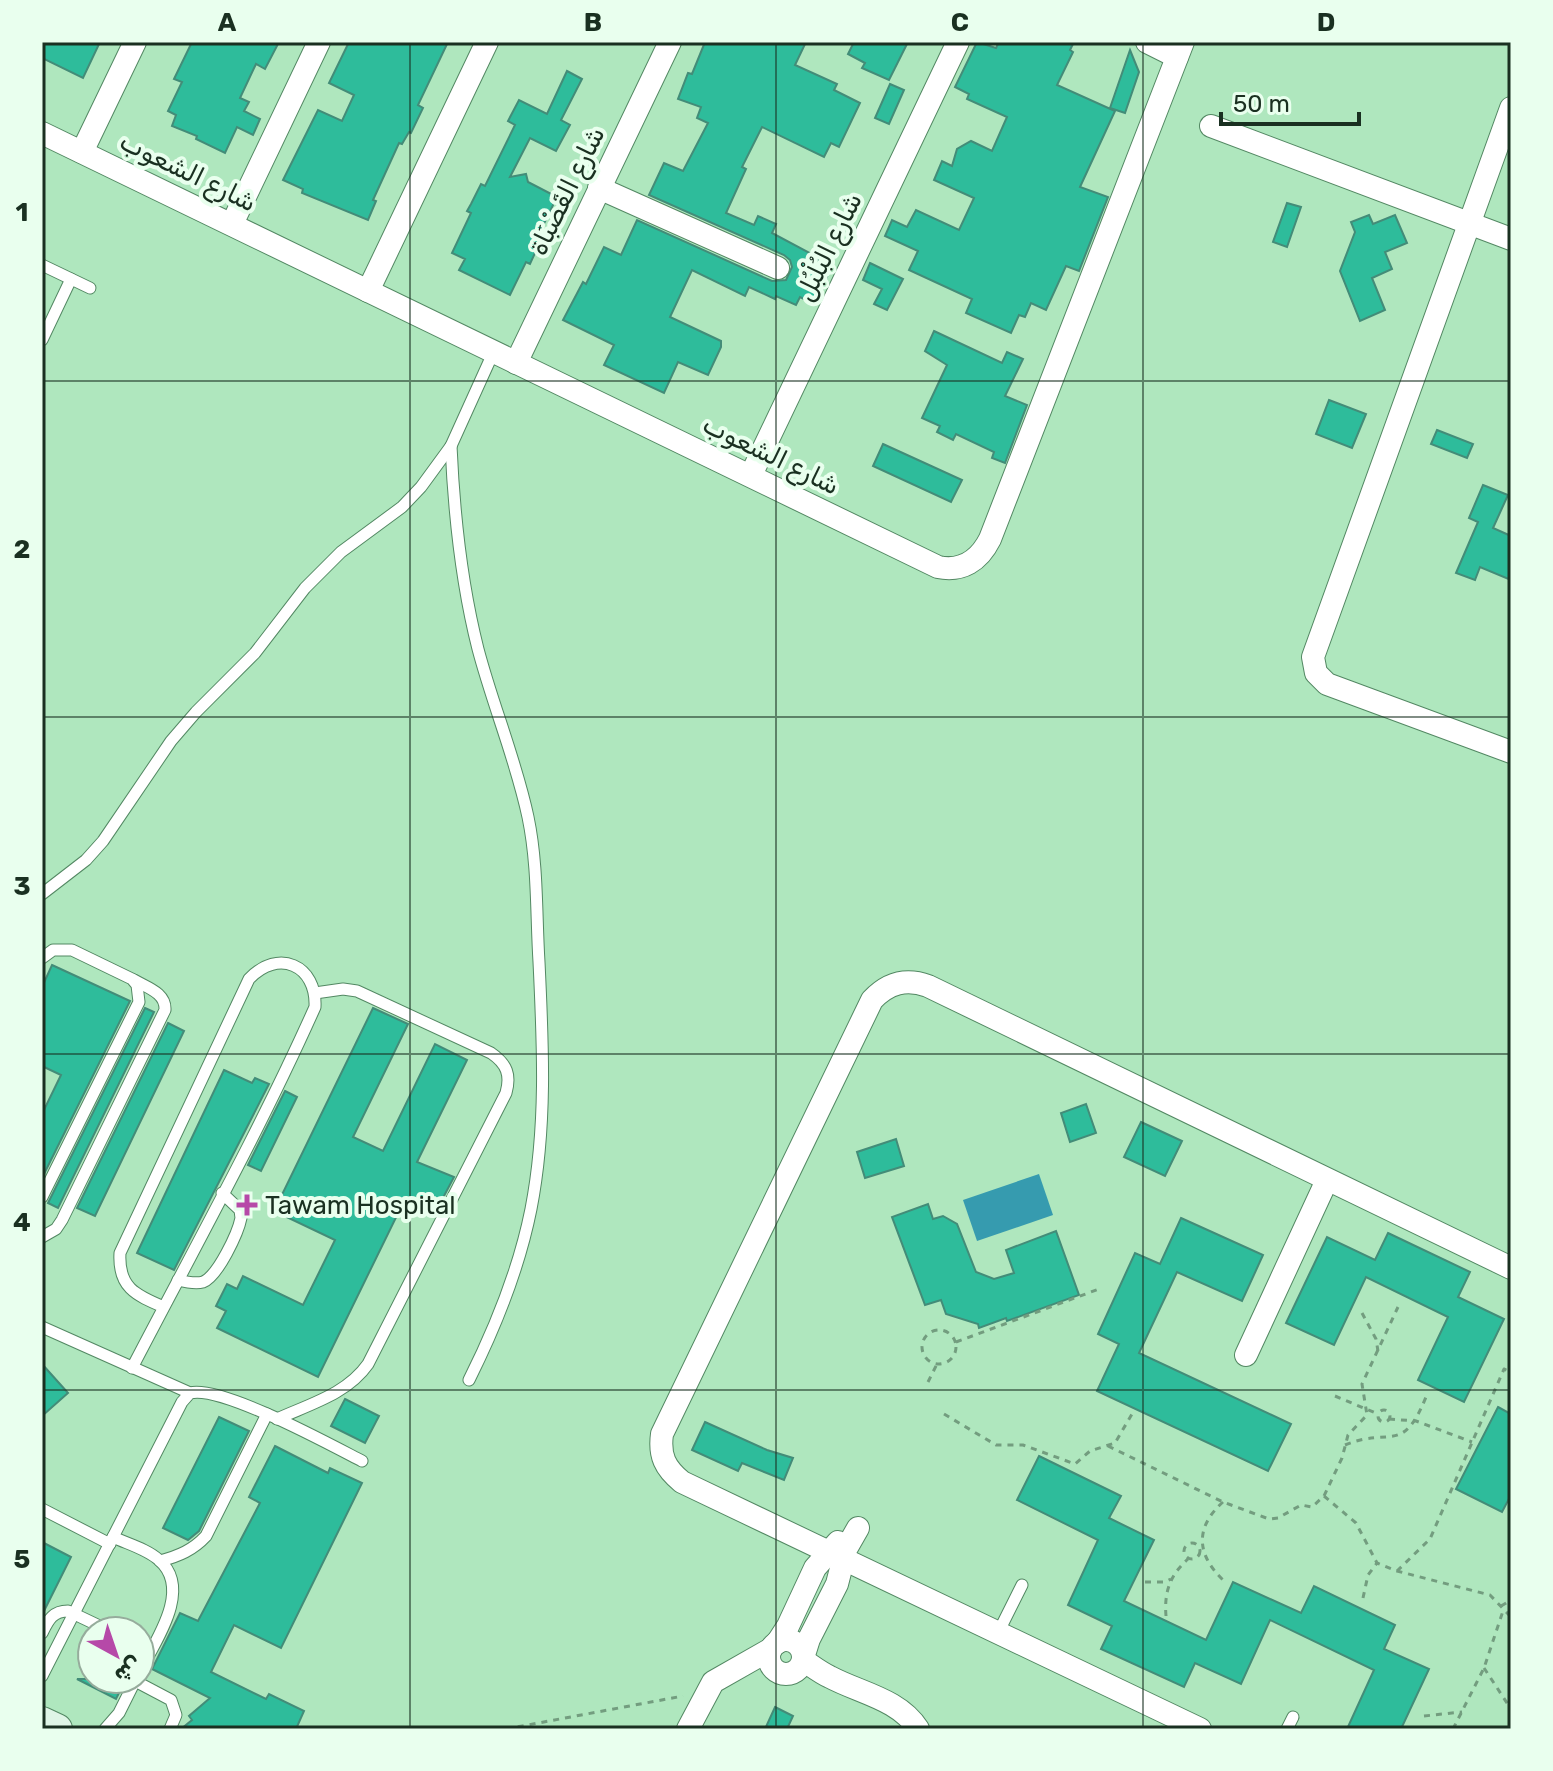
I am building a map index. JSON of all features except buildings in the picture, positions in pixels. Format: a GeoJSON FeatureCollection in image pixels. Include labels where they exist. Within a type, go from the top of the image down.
{"type":"FeatureCollection","features":[{"type":"Feature","properties":{"kind":"street"},"geometry":{"type":"LineString","coordinates":[[82,152],[135,42]]}},
{"type":"Feature","properties":{"kind":"street"},"geometry":{"type":"LineString","coordinates":[[232,224],[319,42]]}},
{"type":"Feature","properties":{"kind":"street"},"geometry":{"type":"LineString","coordinates":[[368,291],[487,42]]}},
{"type":"Feature","properties":{"kind":"street","name":"شارع القَصْبَاة"},"geometry":{"type":"LineString","coordinates":[[516,363],[670,42]]}},
{"type":"Feature","properties":{"kind":"street","name":"شارع البُلْبُل"},"geometry":{"type":"LineString","coordinates":[[751,475],[958,42]]}},
{"type":"Feature","properties":{"kind":"street"},"geometry":{"type":"LineString","coordinates":[[1147,42],[1180,49]]}},
{"type":"Feature","properties":{"kind":"street","name":"شارع الشعوب"},"geometry":{"type":"LineString","coordinates":[[42,133],[938,567],[958,568],[978,558],[995,525],[1180,49]]}},
{"type":"Feature","properties":{"kind":"street"},"geometry":{"type":"LineString","coordinates":[[1511,108],[1313,657],[1316,673],[1327,684],[1511,752]]}},
{"type":"Feature","properties":{"kind":"street"},"geometry":{"type":"LineString","coordinates":[[1211,126],[1511,239]]}},
{"type":"Feature","properties":{"kind":"street"},"geometry":{"type":"LineString","coordinates":[[599,188],[778,268]]}},
{"type":"Feature","properties":{"kind":"street"},"geometry":{"type":"LineString","coordinates":[[1200,1729],[682,1482],[663,1461],[660,1448],[662,1434],[866,1009],[879,992],[898,983],[928,986],[1511,1268]]}},
{"type":"Feature","properties":{"kind":"street"},"geometry":{"type":"LineString","coordinates":[[1246,1355],[1327,1180]]}},
{"type":"Feature","properties":{"kind":"street"},"geometry":{"type":"LineString","coordinates":[[688,1729],[713,1682],[734,1670],[787,1658],[809,1639],[837,1584],[835,1555],[854,1526]]}},
{"type":"Feature","properties":{"kind":"street"},"geometry":{"type":"LineString","coordinates":[[787,1658],[896,1706],[918,1729]]}},
{"type":"Feature","properties":{"kind":"street"},"geometry":{"type":"LineString","coordinates":[[42,1722],[57,1729]]}},
{"type":"Feature","properties":{"kind":"lane"},"geometry":{"type":"LineString","coordinates":[[42,265],[90,288]]}},
{"type":"Feature","properties":{"kind":"lane"},"geometry":{"type":"LineString","coordinates":[[42,340],[71,279]]}},
{"type":"Feature","properties":{"kind":"lane"},"geometry":{"type":"LineString","coordinates":[[42,894],[86,860],[103,841],[171,741],[255,653],[305,588],[341,552],[402,507],[421,487],[451,446],[495,351]]}},
{"type":"Feature","properties":{"kind":"lane"},"geometry":{"type":"LineString","coordinates":[[451,446],[453,495],[466,596],[492,700],[521,788],[533,849],[543,1066],[541,1141],[523,1245],[500,1313],[469,1380]]}},
{"type":"Feature","properties":{"kind":"lane"},"geometry":{"type":"LineString","coordinates":[[42,958],[53,950],[72,950],[160,995],[165,1005],[62,1220],[56,1229],[42,1237]]}},
{"type":"Feature","properties":{"kind":"lane"},"geometry":{"type":"LineString","coordinates":[[132,1368],[164,1307],[178,1280],[315,1007],[315,993],[304,972],[293,965],[281,963],[257,970],[243,990],[120,1253],[119,1266],[131,1290],[164,1307]]}},
{"type":"Feature","properties":{"kind":"lane"},"geometry":{"type":"LineString","coordinates":[[42,1197],[139,1002],[137,985],[132,979]]}},
{"type":"Feature","properties":{"kind":"lane"},"geometry":{"type":"LineString","coordinates":[[160,1561],[185,1552],[206,1536],[272,1416],[338,1392],[355,1380],[368,1364],[499,1108],[509,1082],[501,1060],[491,1053],[370,996],[343,989],[315,993]]}},
{"type":"Feature","properties":{"kind":"lane"},"geometry":{"type":"LineString","coordinates":[[178,1280],[205,1281],[218,1269],[241,1218],[240,1210],[222,1193]]}},
{"type":"Feature","properties":{"kind":"lane"},"geometry":{"type":"LineString","coordinates":[[42,1327],[190,1393],[209,1393],[272,1416],[362,1461]]}},
{"type":"Feature","properties":{"kind":"lane"},"geometry":{"type":"LineString","coordinates":[[42,1676],[182,1402],[190,1393]]}},
{"type":"Feature","properties":{"kind":"lane"},"geometry":{"type":"LineString","coordinates":[[42,1509],[160,1561],[171,1580],[172,1603],[156,1629]]}},
{"type":"Feature","properties":{"kind":"lane"},"geometry":{"type":"LineString","coordinates":[[998,1633],[1022,1585]]}},
{"type":"Feature","properties":{"kind":"lane"},"geometry":{"type":"LineString","coordinates":[[42,1633],[54,1614],[68,1611],[74,1614]]}},
{"type":"Feature","properties":{"kind":"lane"},"geometry":{"type":"LineString","coordinates":[[156,1690],[171,1700],[176,1715],[170,1729]]}},
{"type":"Feature","properties":{"kind":"lane"},"geometry":{"type":"LineString","coordinates":[[105,1729],[119,1713],[128,1695]]}},
{"type":"Feature","properties":{"kind":"lane"},"geometry":{"type":"LineString","coordinates":[[1287,1729],[1293,1717]]}},
{"type":"Feature","properties":{"kind":"path"},"geometry":{"type":"LineString","coordinates":[[956,1342],[1099,1289]]}},
{"type":"Feature","properties":{"kind":"path"},"geometry":{"type":"LineString","coordinates":[[1108,1446],[1223,1502],[1269,1519],[1278,1518],[1301,1505],[1312,1507],[1324,1496],[1342,1458],[1348,1435],[1364,1421],[1368,1410],[1362,1397],[1362,1384],[1398,1307]]}},
{"type":"Feature","properties":{"kind":"path"},"geometry":{"type":"LineString","coordinates":[[1362,1313],[1376,1339],[1378,1351]]}},
{"type":"Feature","properties":{"kind":"path"},"geometry":{"type":"LineString","coordinates":[[936,1329],[952,1334],[956,1342],[952,1358],[937,1364],[923,1356],[921,1347],[928,1332],[936,1329]]}},
{"type":"Feature","properties":{"kind":"path"},"geometry":{"type":"LineString","coordinates":[[928,1382],[937,1364]]}},
{"type":"Feature","properties":{"kind":"path"},"geometry":{"type":"LineString","coordinates":[[1397,1571],[1430,1539],[1504,1369],[1511,1372]]}},
{"type":"Feature","properties":{"kind":"path"},"geometry":{"type":"LineString","coordinates":[[1335,1396],[1378,1414],[1381,1421],[1416,1421],[1472,1442]]}},
{"type":"Feature","properties":{"kind":"path"},"geometry":{"type":"LineString","coordinates":[[1345,1445],[1357,1440],[1393,1437],[1410,1429],[1426,1397]]}},
{"type":"Feature","properties":{"kind":"path"},"geometry":{"type":"LineString","coordinates":[[1378,1414],[1381,1410],[1387,1410],[1389,1419]]}},
{"type":"Feature","properties":{"kind":"path"},"geometry":{"type":"LineString","coordinates":[[944,1414],[996,1445],[1023,1445],[1075,1464],[1090,1451],[1108,1446],[1121,1436],[1132,1414]]}},
{"type":"Feature","properties":{"kind":"path"},"geometry":{"type":"LineString","coordinates":[[1324,1496],[1356,1523],[1377,1563],[1490,1595],[1511,1617]]}},
{"type":"Feature","properties":{"kind":"path"},"geometry":{"type":"LineString","coordinates":[[1223,1502],[1206,1523],[1202,1536],[1207,1561],[1223,1580]]}},
{"type":"Feature","properties":{"kind":"path"},"geometry":{"type":"LineString","coordinates":[[1188,1559],[1185,1548],[1195,1544],[1202,1536]]}},
{"type":"Feature","properties":{"kind":"path"},"geometry":{"type":"LineString","coordinates":[[1166,1616],[1166,1591],[1171,1579],[1188,1559],[1195,1559],[1200,1553],[1195,1544]]}},
{"type":"Feature","properties":{"kind":"path"},"geometry":{"type":"LineString","coordinates":[[1363,1598],[1368,1575],[1377,1563]]}},
{"type":"Feature","properties":{"kind":"path"},"geometry":{"type":"LineString","coordinates":[[1145,1582],[1171,1579]]}},
{"type":"Feature","properties":{"kind":"path"},"geometry":{"type":"LineString","coordinates":[[1453,1729],[1484,1668],[1502,1609],[1511,1600]]}},
{"type":"Feature","properties":{"kind":"path"},"geometry":{"type":"LineString","coordinates":[[1484,1668],[1511,1709]]}},
{"type":"Feature","properties":{"kind":"path"},"geometry":{"type":"LineString","coordinates":[[506,1729],[706,1692]]}},
{"type":"Feature","properties":{"kind":"path"},"geometry":{"type":"LineString","coordinates":[[1424,1716],[1462,1712]]}},
{"type":"Feature","properties":{"kind":"water"},"geometry":{"type":"Polygon","coordinates":[[[1039,1174],[1053,1215],[977,1241],[963,1200],[1039,1174]]]}},
{"type":"Feature","properties":{"kind":"place","name":"Tawam Hospital"},"geometry":{"type":"Point","coordinates":[247,1205]}}]}
